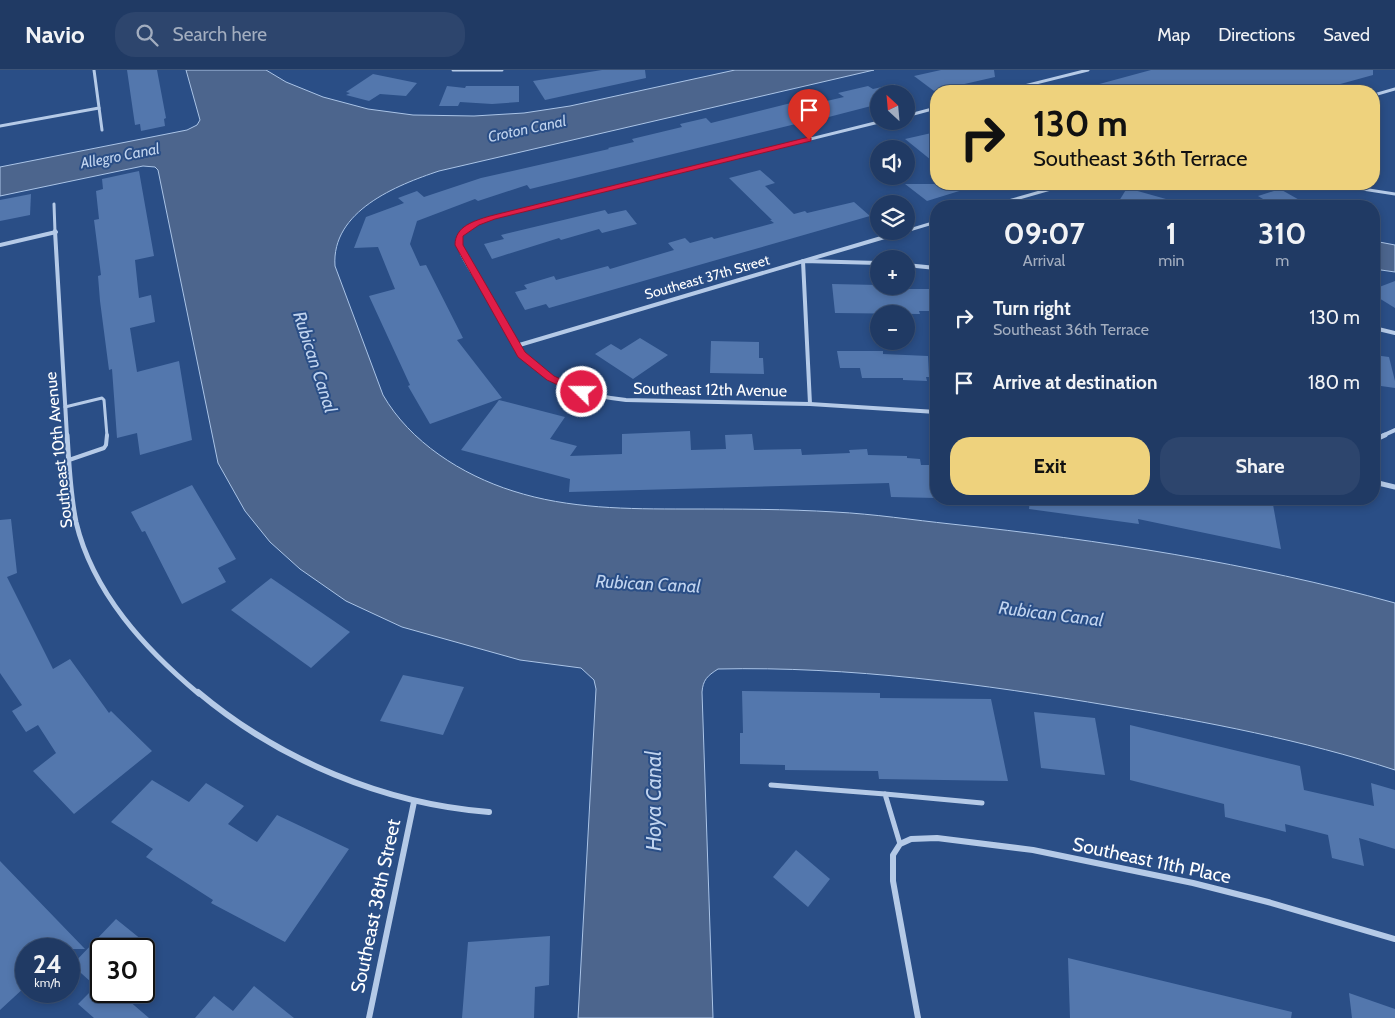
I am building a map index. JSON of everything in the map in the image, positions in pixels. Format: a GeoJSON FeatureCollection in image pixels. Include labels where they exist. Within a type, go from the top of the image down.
{"type":"FeatureCollection","features":[{"type":"Feature","properties":{"kind":"street"},"geometry":{"type":"LineString","coordinates":[[94,70],[102,130]]}},
{"type":"Feature","properties":{"kind":"street"},"geometry":{"type":"LineString","coordinates":[[453,70],[502,70]]}},
{"type":"Feature","properties":{"kind":"street"},"geometry":{"type":"LineString","coordinates":[[1028,85],[1088,70]]}},
{"type":"Feature","properties":{"kind":"street"},"geometry":{"type":"LineString","coordinates":[[1380,93],[1395,89]]}},
{"type":"Feature","properties":{"kind":"street"},"geometry":{"type":"LineString","coordinates":[[0,126],[99,108]]}},
{"type":"Feature","properties":{"kind":"street"},"geometry":{"type":"LineString","coordinates":[[915,114],[930,110]]}},
{"type":"Feature","properties":{"kind":"street","name":"Southeast 12th Avenue"},"geometry":{"type":"LineString","coordinates":[[870,124],[492,218],[465,228],[459,235],[459,245],[516,346],[530,362],[550,378],[572,389],[597,396],[626,400],[810,404],[930,412]]}},
{"type":"Feature","properties":{"kind":"street"},"geometry":{"type":"LineString","coordinates":[[1012,200],[1047,190]]}},
{"type":"Feature","properties":{"kind":"street"},"geometry":{"type":"LineString","coordinates":[[1369,190],[1395,194]]}},
{"type":"Feature","properties":{"kind":"street","name":"Southeast 10th Avenue"},"geometry":{"type":"LineString","coordinates":[[54,204],[65,407],[74,513],[88,559],[100,582],[124,618],[146,645],[187,685],[256,734],[321,767],[372,788],[414,802],[489,812]]}},
{"type":"Feature","properties":{"kind":"street","name":"Southeast 37th Street"},"geometry":{"type":"LineString","coordinates":[[915,228],[930,224]]}},
{"type":"Feature","properties":{"kind":"street"},"geometry":{"type":"LineString","coordinates":[[0,245],[56,232]]}},
{"type":"Feature","properties":{"kind":"street","name":"Southeast 37th Street"},"geometry":{"type":"LineString","coordinates":[[516,346],[875,240]]}},
{"type":"Feature","properties":{"kind":"street"},"geometry":{"type":"LineString","coordinates":[[810,404],[803,261],[870,263]]}},
{"type":"Feature","properties":{"kind":"street"},"geometry":{"type":"LineString","coordinates":[[915,266],[930,267]]}},
{"type":"Feature","properties":{"kind":"street"},"geometry":{"type":"LineString","coordinates":[[1380,329],[1395,333]]}},
{"type":"Feature","properties":{"kind":"street"},"geometry":{"type":"LineString","coordinates":[[1380,437],[1395,430]]}},
{"type":"Feature","properties":{"kind":"street"},"geometry":{"type":"LineString","coordinates":[[1380,483],[1395,487]]}},
{"type":"Feature","properties":{"kind":"street","name":"Southeast 38th Street"},"geometry":{"type":"LineString","coordinates":[[369,1018],[414,802]]}},
{"type":"Feature","properties":{"kind":"street","name":"Southeast 11th Place"},"geometry":{"type":"LineString","coordinates":[[900,844],[911,839],[923,837],[1034,850],[1230,893],[1395,939]]}},
{"type":"Feature","properties":{"kind":"street"},"geometry":{"type":"LineString","coordinates":[[900,844],[893,855],[893,881],[918,1018]]}},
{"type":"Feature","properties":{"kind":"lane"},"geometry":{"type":"LineString","coordinates":[[65,407],[102,398],[104,400],[106,445],[102,449],[69,460]]}},
{"type":"Feature","properties":{"kind":"lane"},"geometry":{"type":"LineString","coordinates":[[771,785],[982,803]]}},
{"type":"Feature","properties":{"kind":"lane"},"geometry":{"type":"LineString","coordinates":[[885,794],[900,844]]}},
{"type":"Feature","properties":{"kind":"water"},"geometry":{"type":"Polygon","coordinates":[[[186,70],[266,70],[286,82],[323,97],[368,109],[413,115],[474,116],[524,113],[570,106],[735,70],[874,70],[439,171],[404,184],[370,203],[355,215],[344,230],[337,247],[335,266],[383,395],[394,412],[423,442],[457,466],[494,484],[534,497],[599,507],[850,513],[1007,530],[1175,554],[1286,576],[1395,603],[1395,770],[1290,741],[1219,725],[1063,698],[916,678],[817,670],[718,669],[706,679],[702,692],[713,1018],[578,1018],[596,689],[594,680],[581,668],[520,660],[402,627],[346,601],[300,569],[270,542],[245,511],[218,463],[158,170],[155,167],[143,166],[0,196],[0,167],[187,130],[197,125],[200,120],[186,70]]]}},
{"type":"Feature","properties":{"kind":"water"},"geometry":{"type":"Polygon","coordinates":[[[1380,242],[1395,245],[1395,272],[1380,270],[1380,242]]]}},
{"type":"Feature","properties":{"kind":"building"},"geometry":{"type":"Polygon","coordinates":[[[127,70],[157,70],[166,118],[164,119],[165,126],[141,131],[140,124],[135,125],[127,70]]]}},
{"type":"Feature","properties":{"kind":"building"},"geometry":{"type":"Polygon","coordinates":[[[602,70],[645,70],[646,78],[545,100],[533,81],[602,70]]]}},
{"type":"Feature","properties":{"kind":"building"},"geometry":{"type":"Polygon","coordinates":[[[941,70],[994,70],[995,77],[960,85],[930,85],[930,88],[914,76],[941,70]]]}},
{"type":"Feature","properties":{"kind":"building"},"geometry":{"type":"Polygon","coordinates":[[[1151,70],[1373,70],[1373,75],[1337,85],[1096,85],[1151,70]]]}},
{"type":"Feature","properties":{"kind":"building"},"geometry":{"type":"Polygon","coordinates":[[[373,74],[417,83],[406,96],[380,94],[369,101],[346,95],[350,93],[346,92],[373,74]]]}},
{"type":"Feature","properties":{"kind":"building"},"geometry":{"type":"Polygon","coordinates":[[[447,86],[465,88],[466,86],[519,86],[519,102],[492,104],[460,102],[458,106],[439,106],[447,86]]]}},
{"type":"Feature","properties":{"kind":"building"},"geometry":{"type":"Polygon","coordinates":[[[868,86],[870,87],[870,106],[821,119],[805,106],[844,97],[838,93],[868,86]]]}},
{"type":"Feature","properties":{"kind":"building"},"geometry":{"type":"Polygon","coordinates":[[[791,103],[812,120],[530,189],[527,185],[478,201],[475,199],[417,221],[410,244],[420,266],[426,265],[463,338],[457,340],[502,398],[430,424],[408,386],[410,385],[369,296],[395,289],[378,247],[354,248],[366,217],[404,203],[398,198],[417,191],[424,197],[481,178],[634,142],[632,139],[682,127],[680,124],[706,118],[711,123],[791,103]]]}},
{"type":"Feature","properties":{"kind":"building"},"geometry":{"type":"Polygon","coordinates":[[[930,133],[930,159],[915,147],[915,140],[905,139],[930,133]]]}},
{"type":"Feature","properties":{"kind":"building"},"geometry":{"type":"Polygon","coordinates":[[[760,170],[775,183],[765,186],[794,214],[805,211],[807,213],[854,202],[870,216],[549,308],[546,304],[525,310],[515,292],[527,289],[524,285],[554,276],[556,280],[608,266],[610,269],[674,250],[668,243],[685,238],[690,243],[712,237],[714,239],[774,223],[729,178],[760,170]]]}},
{"type":"Feature","properties":{"kind":"building"},"geometry":{"type":"Polygon","coordinates":[[[139,171],[154,256],[135,260],[139,298],[151,295],[155,322],[130,328],[137,372],[179,361],[192,440],[140,455],[137,433],[117,438],[112,369],[109,370],[100,301],[98,276],[101,275],[94,220],[99,219],[96,191],[103,189],[102,179],[139,171]]]}},
{"type":"Feature","properties":{"kind":"building"},"geometry":{"type":"Polygon","coordinates":[[[930,184],[930,190],[963,190],[930,200],[927,201],[906,185],[930,184]]]}},
{"type":"Feature","properties":{"kind":"building"},"geometry":{"type":"Polygon","coordinates":[[[1126,190],[1134,190],[1169,200],[1120,200],[1126,190]]]}},
{"type":"Feature","properties":{"kind":"building"},"geometry":{"type":"Polygon","coordinates":[[[1282,190],[1299,200],[1265,200],[1258,196],[1282,190]]]}},
{"type":"Feature","properties":{"kind":"building"},"geometry":{"type":"Polygon","coordinates":[[[31,194],[30,215],[0,221],[0,200],[31,194]]]}},
{"type":"Feature","properties":{"kind":"building"},"geometry":{"type":"Polygon","coordinates":[[[605,210],[608,214],[626,210],[637,224],[602,233],[599,229],[561,240],[559,238],[492,259],[484,244],[504,239],[501,235],[605,210]]]}},
{"type":"Feature","properties":{"kind":"building"},"geometry":{"type":"Polygon","coordinates":[[[1395,281],[1395,308],[1380,299],[1380,287],[1395,281]]]}},
{"type":"Feature","properties":{"kind":"building"},"geometry":{"type":"Polygon","coordinates":[[[832,284],[870,285],[870,295],[915,295],[915,289],[930,289],[930,311],[919,311],[920,314],[915,314],[915,305],[870,305],[870,313],[835,313],[832,284]]]}},
{"type":"Feature","properties":{"kind":"building"},"geometry":{"type":"Polygon","coordinates":[[[640,338],[668,355],[633,379],[595,354],[611,344],[621,350],[640,338]]]}},
{"type":"Feature","properties":{"kind":"building"},"geometry":{"type":"Polygon","coordinates":[[[711,341],[759,342],[759,358],[763,358],[764,374],[710,373],[711,341]]]}},
{"type":"Feature","properties":{"kind":"building"},"geometry":{"type":"Polygon","coordinates":[[[837,351],[883,351],[883,354],[928,356],[929,377],[926,377],[927,381],[903,380],[903,378],[862,378],[860,368],[840,368],[837,351]]]}},
{"type":"Feature","properties":{"kind":"building"},"geometry":{"type":"Polygon","coordinates":[[[1380,356],[1389,357],[1395,388],[1380,386],[1380,356]]]}},
{"type":"Feature","properties":{"kind":"building"},"geometry":{"type":"Polygon","coordinates":[[[499,400],[565,417],[550,439],[577,446],[570,456],[622,454],[622,434],[690,431],[691,450],[726,449],[725,435],[752,434],[754,450],[801,449],[802,455],[850,453],[849,450],[867,449],[868,455],[907,456],[907,458],[920,459],[921,465],[930,465],[930,498],[891,497],[889,483],[569,492],[570,479],[461,450],[499,400]]]}},
{"type":"Feature","properties":{"kind":"building"},"geometry":{"type":"Polygon","coordinates":[[[192,485],[236,559],[218,568],[226,582],[182,604],[145,531],[142,532],[131,512],[192,485]]]}},
{"type":"Feature","properties":{"kind":"building"},"geometry":{"type":"Polygon","coordinates":[[[1029,505],[1273,505],[1281,549],[1138,519],[1139,524],[1029,509],[1029,505]]]}},
{"type":"Feature","properties":{"kind":"building"},"geometry":{"type":"Polygon","coordinates":[[[11,519],[17,573],[7,577],[53,669],[70,659],[109,713],[111,711],[152,751],[74,814],[33,771],[56,753],[38,725],[26,732],[12,711],[22,705],[0,673],[0,520],[11,519]]]}},
{"type":"Feature","properties":{"kind":"building"},"geometry":{"type":"Polygon","coordinates":[[[271,578],[350,632],[311,668],[231,610],[271,578]]]}},
{"type":"Feature","properties":{"kind":"building"},"geometry":{"type":"Polygon","coordinates":[[[403,675],[464,687],[443,735],[380,721],[403,675]]]}},
{"type":"Feature","properties":{"kind":"building"},"geometry":{"type":"Polygon","coordinates":[[[742,691],[880,693],[880,698],[991,699],[1008,781],[879,779],[878,771],[785,770],[785,765],[740,764],[740,733],[743,733],[742,691]]]}},
{"type":"Feature","properties":{"kind":"building"},"geometry":{"type":"Polygon","coordinates":[[[1034,712],[1095,718],[1105,775],[1041,768],[1034,712]]]}},
{"type":"Feature","properties":{"kind":"building"},"geometry":{"type":"Polygon","coordinates":[[[1130,725],[1300,766],[1304,790],[1374,806],[1371,783],[1395,790],[1395,849],[1359,838],[1364,866],[1332,858],[1328,835],[1285,824],[1286,832],[1225,817],[1224,804],[1130,780],[1130,725]]]}},
{"type":"Feature","properties":{"kind":"building"},"geometry":{"type":"Polygon","coordinates":[[[152,780],[189,802],[206,783],[244,806],[228,824],[257,842],[277,815],[349,849],[285,942],[211,903],[213,900],[146,857],[153,849],[111,822],[152,780]]]}},
{"type":"Feature","properties":{"kind":"building"},"geometry":{"type":"Polygon","coordinates":[[[796,850],[830,879],[808,907],[773,877],[796,850]]]}},
{"type":"Feature","properties":{"kind":"building"},"geometry":{"type":"Polygon","coordinates":[[[0,861],[74,938],[15,938],[15,996],[0,1010],[0,861]]]}},
{"type":"Feature","properties":{"kind":"building"},"geometry":{"type":"Polygon","coordinates":[[[116,919],[140,938],[98,938],[116,919]]]}},
{"type":"Feature","properties":{"kind":"building"},"geometry":{"type":"Polygon","coordinates":[[[550,936],[549,985],[535,987],[534,1018],[462,1018],[468,942],[550,936]]]}},
{"type":"Feature","properties":{"kind":"building"},"geometry":{"type":"Polygon","coordinates":[[[90,946],[90,981],[80,972],[80,957],[90,946]]]}},
{"type":"Feature","properties":{"kind":"building"},"geometry":{"type":"Polygon","coordinates":[[[1068,958],[1292,1012],[1291,1018],[1070,1018],[1068,958]]]}},
{"type":"Feature","properties":{"kind":"building"},"geometry":{"type":"Polygon","coordinates":[[[254,986],[294,1018],[195,1018],[214,996],[233,1011],[254,986]]]}},
{"type":"Feature","properties":{"kind":"building"},"geometry":{"type":"Polygon","coordinates":[[[90,992],[90,1003],[132,1003],[149,1018],[94,1018],[78,1004],[90,992]]]}},
{"type":"Feature","properties":{"kind":"building"},"geometry":{"type":"Polygon","coordinates":[[[1349,993],[1395,1009],[1395,1018],[1352,1018],[1349,993]]]}},
{"type":"Feature","properties":{"kind":"route"},"geometry":{"type":"LineString","coordinates":[[582,392],[563,385],[538,370],[516,346],[459,245],[459,235],[465,228],[483,220],[809,140]]}},
{"type":"Feature","properties":{"kind":"water label","name":"Croton Canal"},"geometry":{"type":"Point","coordinates":[527,129]}},
{"type":"Feature","properties":{"kind":"water label","name":"Allegro Canal"},"geometry":{"type":"Point","coordinates":[120,156]}},
{"type":"Feature","properties":{"kind":"water label","name":"Rubican Canal"},"geometry":{"type":"Point","coordinates":[315,362]}},
{"type":"Feature","properties":{"kind":"water label","name":"Rubican Canal"},"geometry":{"type":"Point","coordinates":[648,584]}},
{"type":"Feature","properties":{"kind":"water label","name":"Rubican Canal"},"geometry":{"type":"Point","coordinates":[1051,614]}},
{"type":"Feature","properties":{"kind":"water label","name":"Hoya Canal"},"geometry":{"type":"Point","coordinates":[654,801]}}]}
